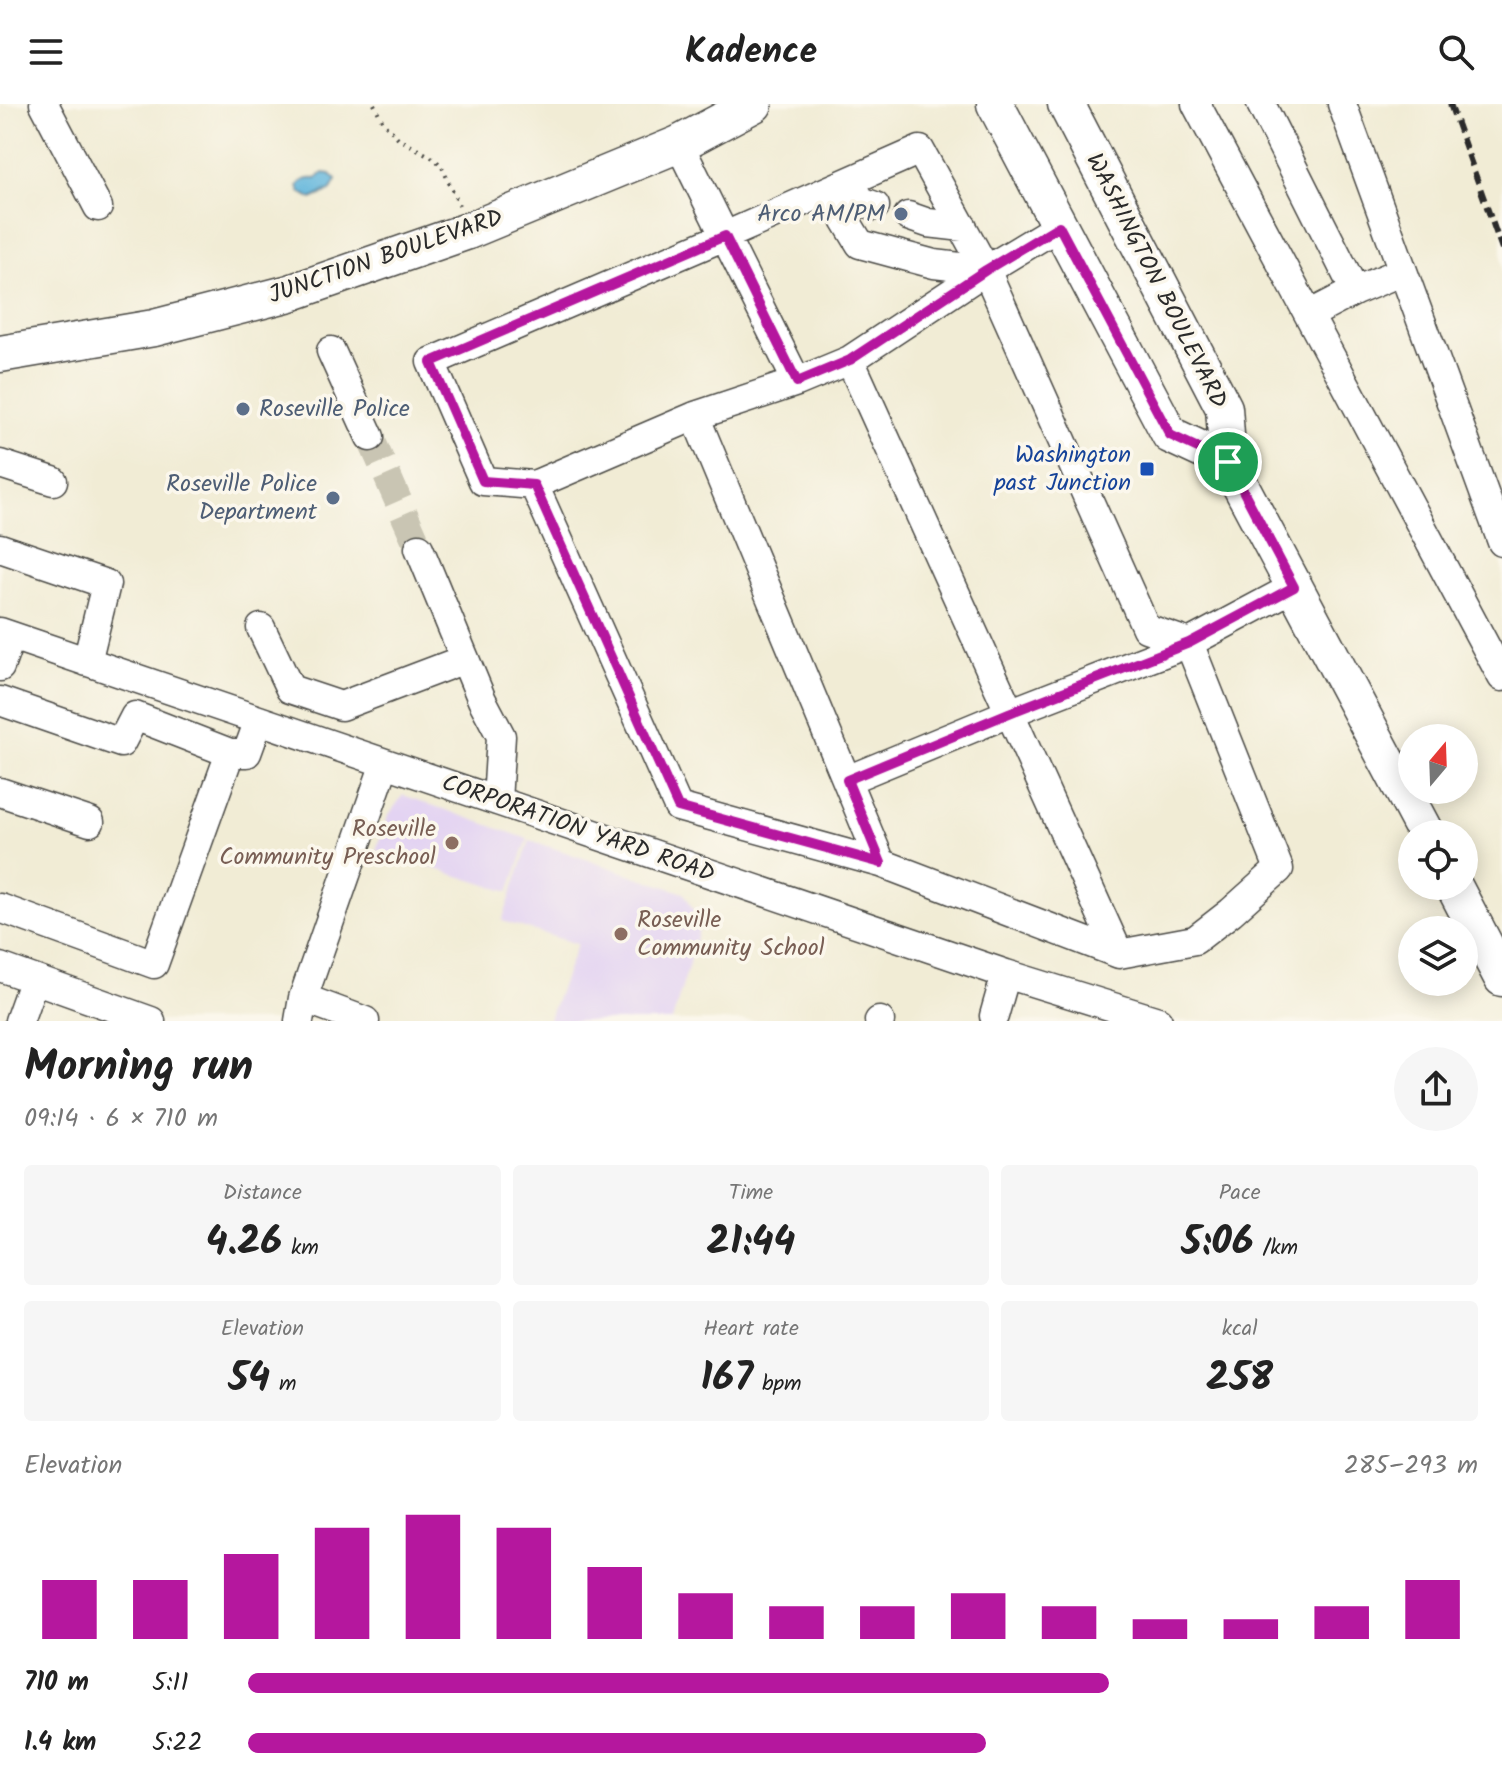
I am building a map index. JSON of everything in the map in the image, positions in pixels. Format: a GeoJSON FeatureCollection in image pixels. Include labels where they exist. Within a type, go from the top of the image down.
{"type":"FeatureCollection","features":[{"type":"Feature","properties":{"kind":"main road","name":"JUNCTION BOULEVARD"},"geometry":{"type":"LineString","coordinates":[[0,354],[154,328],[290,293],[468,231],[679,144],[754,104]]}},
{"type":"Feature","properties":{"kind":"main road","name":"WASHINGTON BOULEVARD"},"geometry":{"type":"LineString","coordinates":[[1066,104],[1224,408],[1228,462],[1419,820]]}},
{"type":"Feature","properties":{"kind":"main road","name":"WASHINGTON BOULEVARD"},"geometry":{"type":"LineString","coordinates":[[994,109],[1170,435],[1228,462]]}},
{"type":"Feature","properties":{"kind":"main road"},"geometry":{"type":"LineString","coordinates":[[1461,900],[1502,978]]}},
{"type":"Feature","properties":{"kind":"street"},"geometry":{"type":"LineString","coordinates":[[44,104],[98,207]]}},
{"type":"Feature","properties":{"kind":"street"},"geometry":{"type":"LineString","coordinates":[[1196,104],[1502,677]]}},
{"type":"Feature","properties":{"kind":"street"},"geometry":{"type":"LineString","coordinates":[[1261,104],[1355,291]]}},
{"type":"Feature","properties":{"kind":"street"},"geometry":{"type":"LineString","coordinates":[[1342,104],[1502,542]]}},
{"type":"Feature","properties":{"kind":"street"},"geometry":{"type":"LineString","coordinates":[[679,144],[797,382]]}},
{"type":"Feature","properties":{"kind":"street"},"geometry":{"type":"LineString","coordinates":[[534,485],[678,807],[881,863],[1119,954],[1195,940],[1279,869],[1189,643],[1146,628],[986,270],[920,150],[431,362],[483,481],[534,485],[695,416],[797,382],[850,360],[986,270],[1059,226]]}},
{"type":"Feature","properties":{"kind":"street"},"geometry":{"type":"LineString","coordinates":[[839,186],[860,244],[934,264],[986,270]]}},
{"type":"Feature","properties":{"kind":"street"},"geometry":{"type":"LineString","coordinates":[[839,186],[861,201],[875,206]]}},
{"type":"Feature","properties":{"kind":"street"},"geometry":{"type":"LineString","coordinates":[[908,216],[928,223],[963,227]]}},
{"type":"Feature","properties":{"kind":"street"},"geometry":{"type":"LineString","coordinates":[[1309,315],[1403,271]]}},
{"type":"Feature","properties":{"kind":"street"},"geometry":{"type":"LineString","coordinates":[[331,351],[370,437]]}},
{"type":"Feature","properties":{"kind":"street"},"geometry":{"type":"LineString","coordinates":[[850,360],[1119,954]]}},
{"type":"Feature","properties":{"kind":"street"},"geometry":{"type":"LineString","coordinates":[[695,416],[881,863]]}},
{"type":"Feature","properties":{"kind":"street"},"geometry":{"type":"LineString","coordinates":[[0,464],[53,481]]}},
{"type":"Feature","properties":{"kind":"street"},"geometry":{"type":"LineString","coordinates":[[0,548],[106,584],[87,662]]}},
{"type":"Feature","properties":{"kind":"street"},"geometry":{"type":"LineString","coordinates":[[419,548],[482,700],[501,736],[497,801]]}},
{"type":"Feature","properties":{"kind":"street"},"geometry":{"type":"LineString","coordinates":[[847,780],[1189,643],[1294,587]]}},
{"type":"Feature","properties":{"kind":"street"},"geometry":{"type":"LineString","coordinates":[[261,628],[290,689],[341,706],[465,659]]}},
{"type":"Feature","properties":{"kind":"street"},"geometry":{"type":"LineString","coordinates":[[0,667],[6,634]]}},
{"type":"Feature","properties":{"kind":"street","name":"CORPORATION YARD ROAD"},"geometry":{"type":"LineString","coordinates":[[6,634],[1006,974],[1158,1021]]}},
{"type":"Feature","properties":{"kind":"street"},"geometry":{"type":"LineString","coordinates":[[0,701],[121,743],[135,716],[230,753],[247,753],[259,720]]}},
{"type":"Feature","properties":{"kind":"street"},"geometry":{"type":"LineString","coordinates":[[0,908],[154,964],[230,753]]}},
{"type":"Feature","properties":{"kind":"street"},"geometry":{"type":"LineString","coordinates":[[365,1021],[301,1010],[385,763]]}},
{"type":"Feature","properties":{"kind":"street"},"geometry":{"type":"LineString","coordinates":[[0,792],[90,822]]}},
{"type":"Feature","properties":{"kind":"street"},"geometry":{"type":"LineString","coordinates":[[0,967],[151,1021]]}},
{"type":"Feature","properties":{"kind":"street"},"geometry":{"type":"LineString","coordinates":[[997,1019],[1006,974]]}},
{"type":"Feature","properties":{"kind":"street"},"geometry":{"type":"LineString","coordinates":[[19,1021],[34,979]]}},
{"type":"Feature","properties":{"kind":"path"},"geometry":{"type":"LineString","coordinates":[[374,104],[383,122],[399,139],[435,159],[442,167],[468,231]]}},
{"type":"Feature","properties":{"kind":"shaded area","name":"Roseville Community Preschool"},"geometry":{"type":"Polygon","coordinates":[[[403,795],[528,839],[509,892],[376,850],[388,816],[403,795]]]}},
{"type":"Feature","properties":{"kind":"shaded area","name":"Roseville Community School"},"geometry":{"type":"Polygon","coordinates":[[[530,840],[684,893],[701,923],[672,1021],[548,1021],[577,944],[502,921],[530,840]]]}},
{"type":"Feature","properties":{"kind":"water"},"geometry":{"type":"Polygon","coordinates":[[[323,173],[331,174],[336,180],[330,191],[312,199],[300,192],[298,186],[301,182],[316,179],[323,173]]]}},
{"type":"Feature","properties":{"kind":"tunnel"},"geometry":{"type":"LineString","coordinates":[[370,437],[419,548]]}},
{"type":"Feature","properties":{"kind":"railway"},"geometry":{"type":"LineString","coordinates":[[1450,104],[1502,249]]}},
{"type":"Feature","properties":{"kind":"place","name":"Arco AM/PM"},"geometry":{"type":"Point","coordinates":[901,214]}},
{"type":"Feature","properties":{"kind":"place","name":"Roseville Police"},"geometry":{"type":"Point","coordinates":[243,409]}},
{"type":"Feature","properties":{"kind":"place","name":"Washington past Junction"},"geometry":{"type":"Point","coordinates":[1147,469]}},
{"type":"Feature","properties":{"kind":"place","name":"Roseville Police Department"},"geometry":{"type":"Point","coordinates":[333,498]}},
{"type":"Feature","properties":{"kind":"place","name":"Roseville Community Preschool"},"geometry":{"type":"Point","coordinates":[452,843]}},
{"type":"Feature","properties":{"kind":"place","name":"Roseville Community School"},"geometry":{"type":"Point","coordinates":[621,934]}},
{"type":"Feature","properties":{"kind":"route"},"geometry":{"type":"LineString","coordinates":[[1059,226],[1170,435],[1228,462],[1294,587],[1189,643],[847,780],[881,863],[678,807],[534,485],[483,481],[431,362],[725,236],[797,382],[850,360],[886,334],[1059,226]]}}]}
